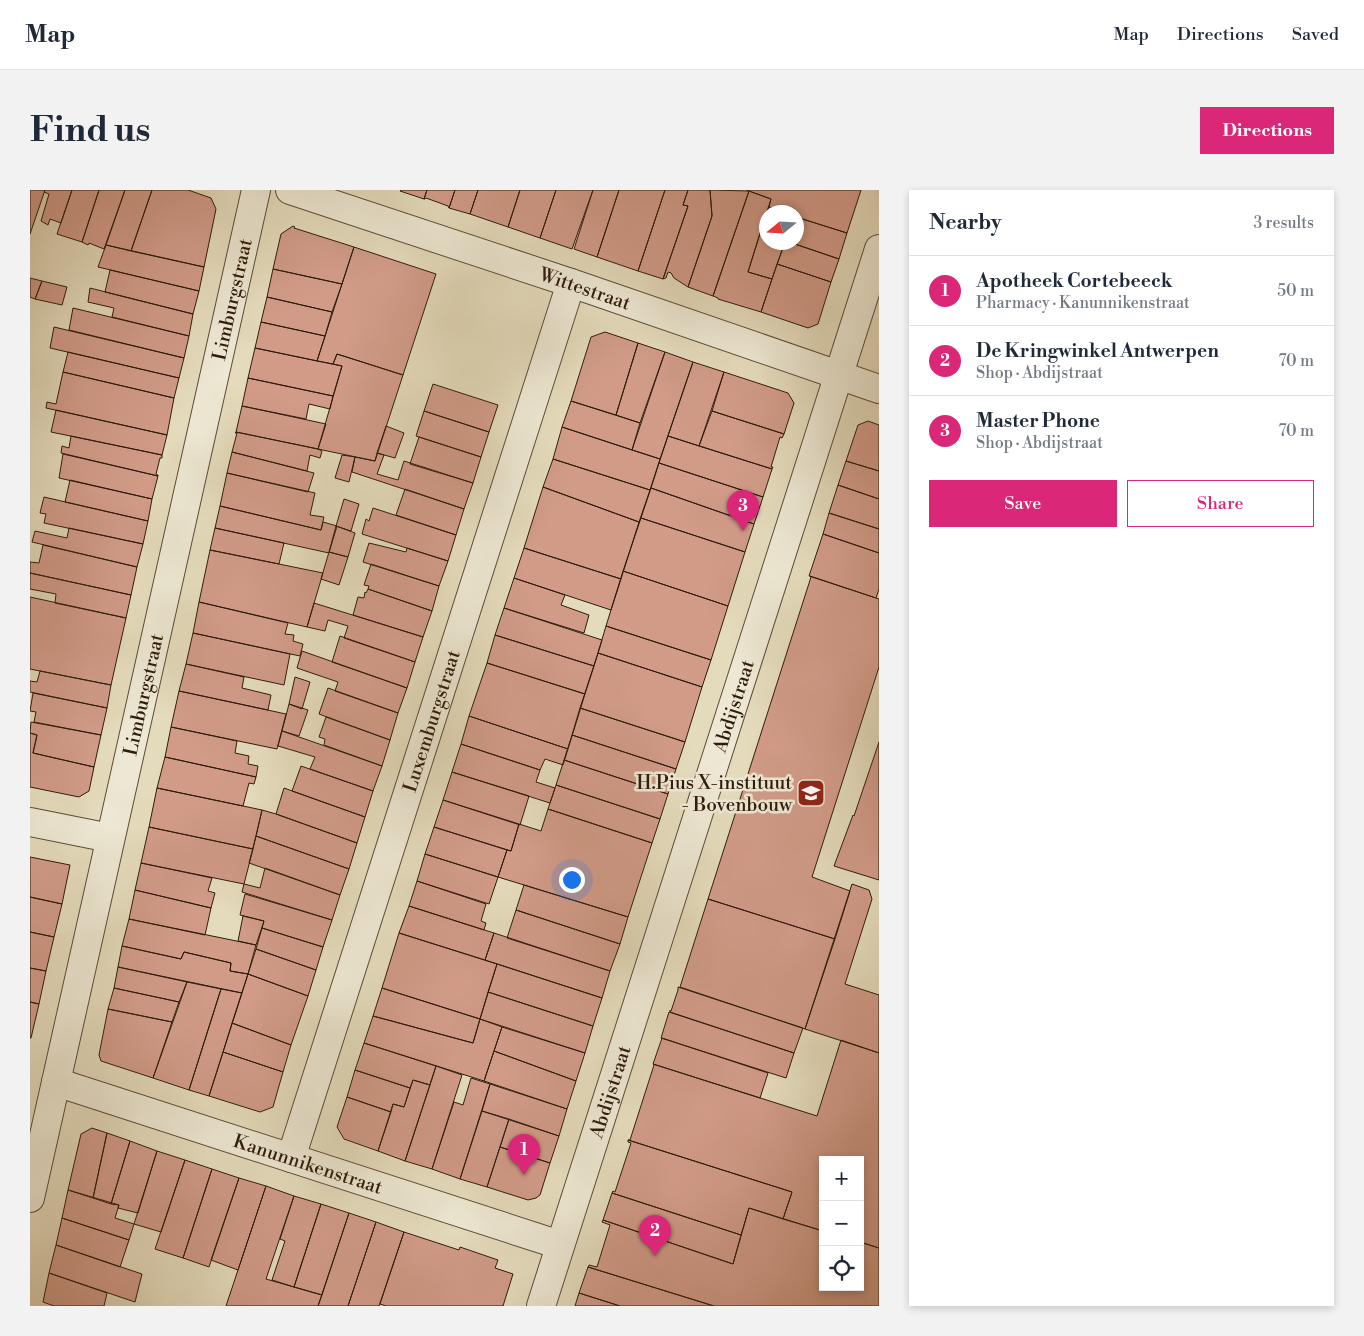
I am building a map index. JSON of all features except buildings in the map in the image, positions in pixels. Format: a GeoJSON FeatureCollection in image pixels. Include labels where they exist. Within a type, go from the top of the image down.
{"type":"FeatureCollection","features":[{"type":"Feature","properties":{"kind":"street","name":"Limburgstraat"},"geometry":{"type":"LineString","coordinates":[[30,1198],[256,190]]}},
{"type":"Feature","properties":{"kind":"street","name":"Wittestraat"},"geometry":{"type":"LineString","coordinates":[[290,190],[571,283],[879,389]]}},
{"type":"Feature","properties":{"kind":"street","name":"Abdijstraat"},"geometry":{"type":"LineString","coordinates":[[541,1306],[879,249]]}},
{"type":"Feature","properties":{"kind":"street","name":"Luxemburgstraat"},"geometry":{"type":"LineString","coordinates":[[291,1158],[571,283]]}},
{"type":"Feature","properties":{"kind":"street"},"geometry":{"type":"LineString","coordinates":[[30,822],[110,838]]}},
{"type":"Feature","properties":{"kind":"street","name":"Kanunnikenstraat"},"geometry":{"type":"LineString","coordinates":[[56,1082],[560,1245]]}},
{"type":"Feature","properties":{"kind":"place","name":"Master Phone"},"geometry":{"type":"Point","coordinates":[743,531]}},
{"type":"Feature","properties":{"kind":"place","name":"H.Pius X-instituut - Bovenbouw"},"geometry":{"type":"Point","coordinates":[811,793]}},
{"type":"Feature","properties":{"kind":"place","name":"Apotheek Cortebeeck"},"geometry":{"type":"Point","coordinates":[524,1175]}},
{"type":"Feature","properties":{"kind":"place","name":"De Kringwinkel Antwerpen"},"geometry":{"type":"Point","coordinates":[655,1256]}}]}
